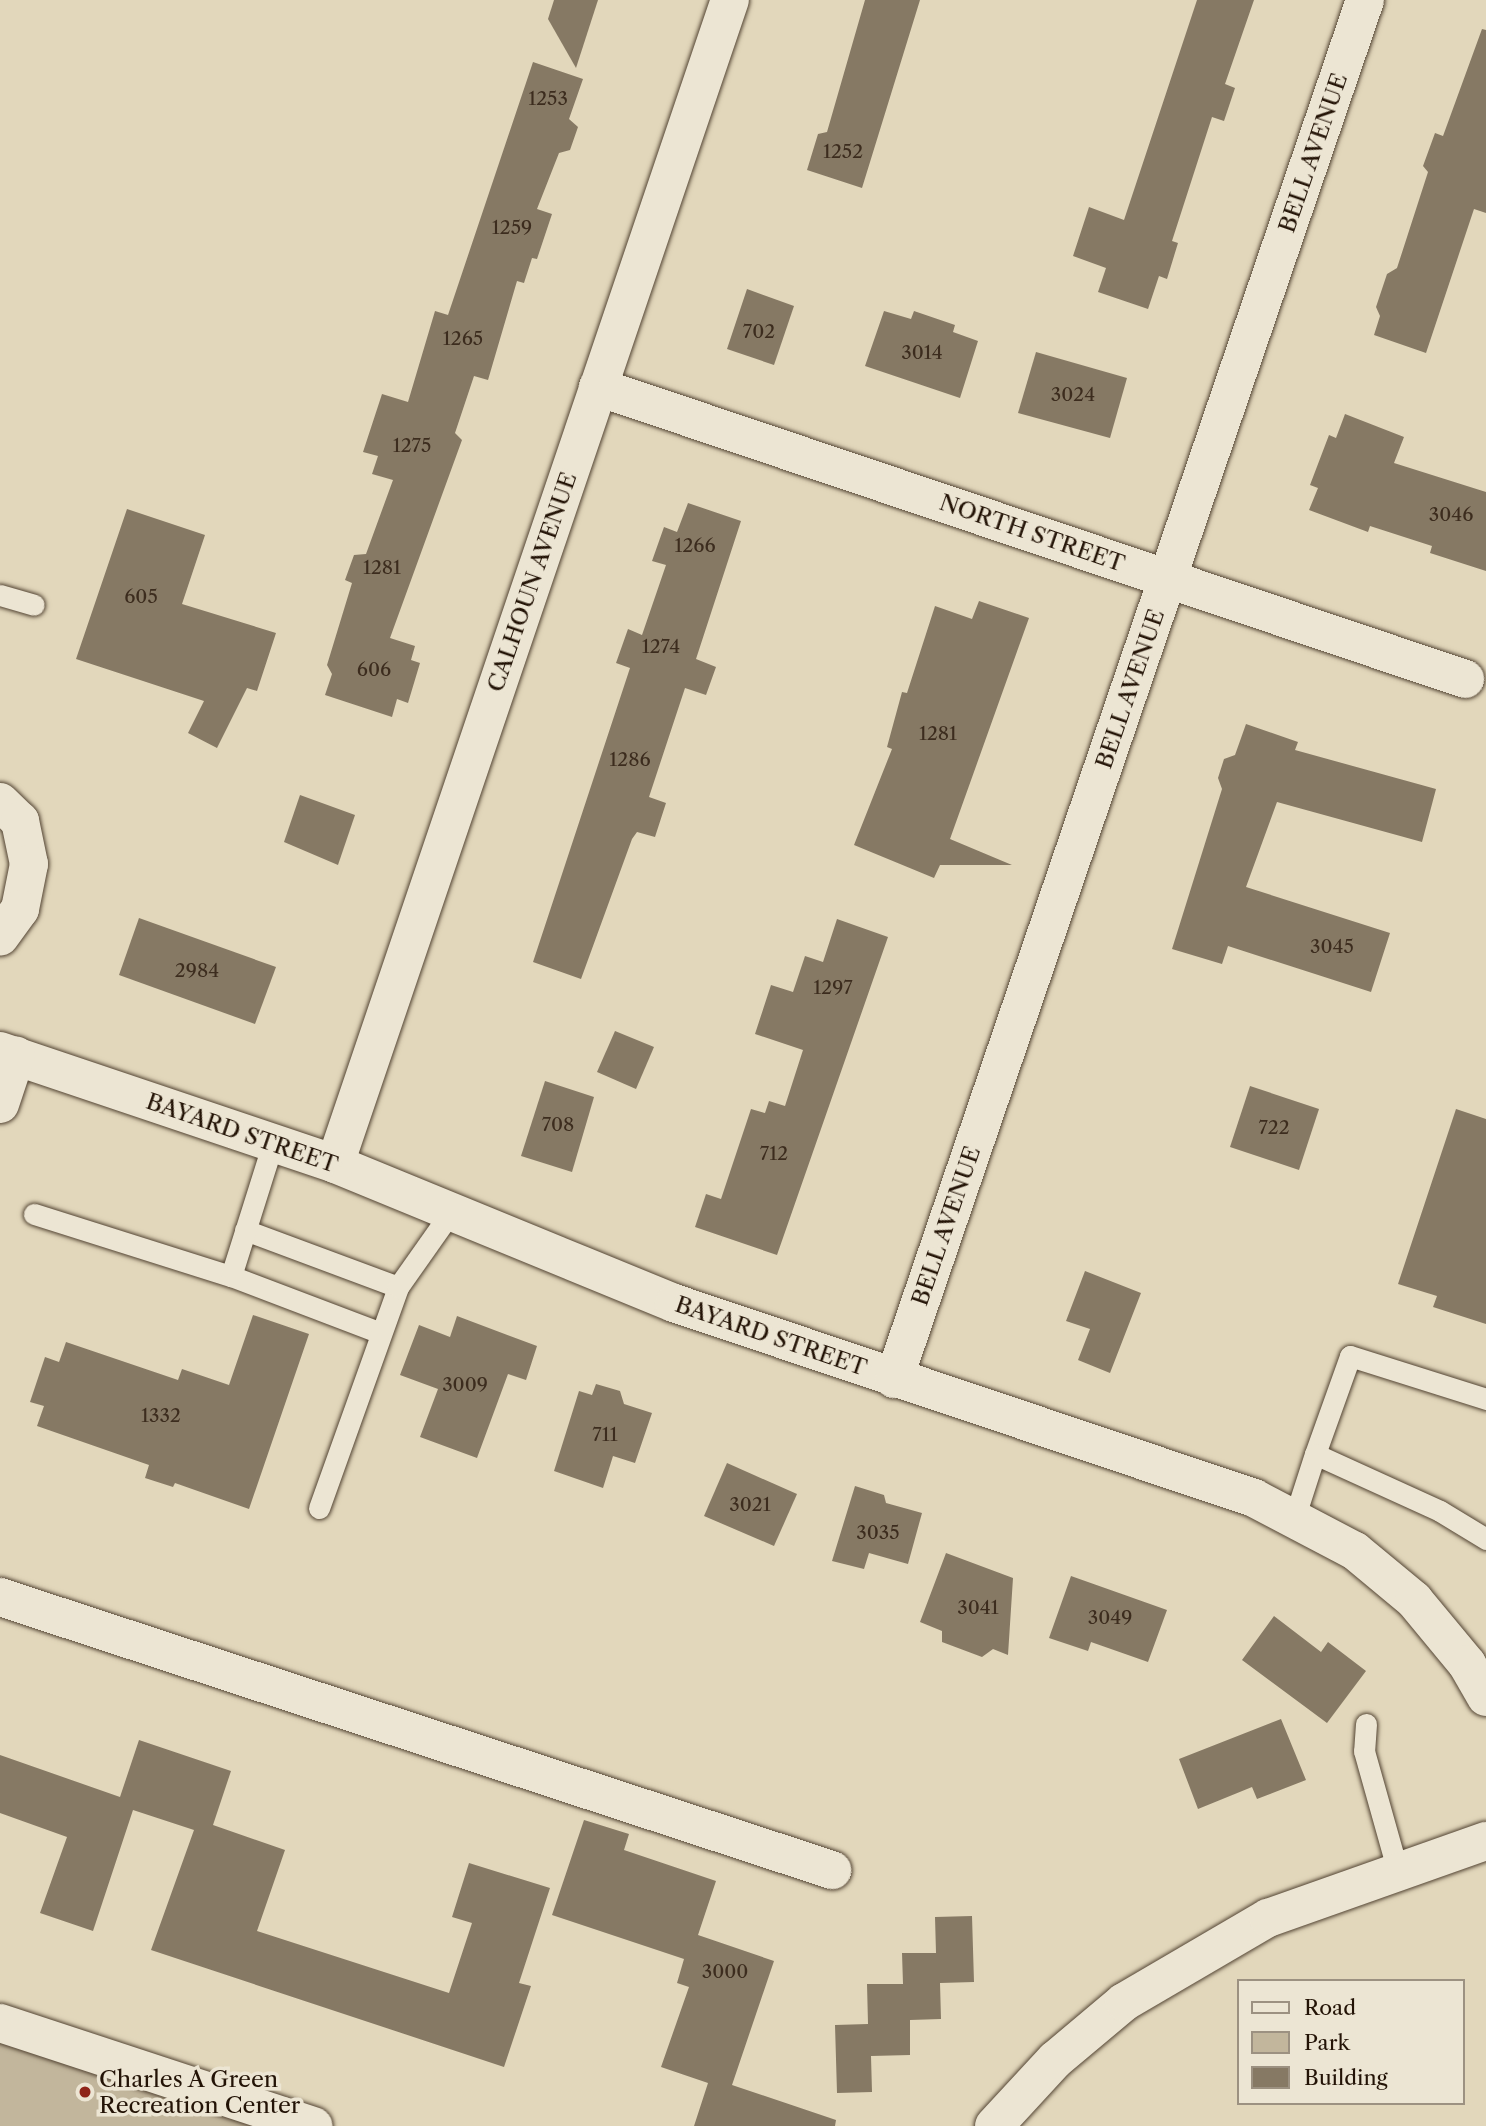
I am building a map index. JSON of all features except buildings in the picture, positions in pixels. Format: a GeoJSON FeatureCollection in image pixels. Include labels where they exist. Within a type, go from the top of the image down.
{"type":"FeatureCollection","features":[{"type":"Feature","properties":{"kind":"street","name":"CALHOUN AVENUE"},"geometry":{"type":"LineString","coordinates":[[335,1164],[730,0]]}},
{"type":"Feature","properties":{"kind":"street","name":"BELL AVENUE"},"geometry":{"type":"LineString","coordinates":[[894,1379],[1365,0]]}},
{"type":"Feature","properties":{"kind":"street","name":"NORTH STREET"},"geometry":{"type":"LineString","coordinates":[[598,387],[1465,679]]}},
{"type":"Feature","properties":{"kind":"street"},"geometry":{"type":"LineString","coordinates":[[0,802],[20,821],[29,864],[20,909],[0,937]]}},
{"type":"Feature","properties":{"kind":"street","name":"BAYARD STREET"},"geometry":{"type":"LineString","coordinates":[[8,1054],[335,1164],[674,1303],[1254,1498],[1355,1551],[1414,1600],[1467,1664],[1486,1697]]}},
{"type":"Feature","properties":{"kind":"street"},"geometry":{"type":"LineString","coordinates":[[0,1104],[8,1054]]}},
{"type":"Feature","properties":{"kind":"street"},"geometry":{"type":"LineString","coordinates":[[0,1597],[832,1870]]}},
{"type":"Feature","properties":{"kind":"street"},"geometry":{"type":"LineString","coordinates":[[994,2126],[1055,2060],[1124,2002],[1268,1918],[1486,1841]]}},
{"type":"Feature","properties":{"kind":"street"},"geometry":{"type":"LineString","coordinates":[[0,2023],[314,2126]]}},
{"type":"Feature","properties":{"kind":"lane"},"geometry":{"type":"LineString","coordinates":[[0,595],[34,605]]}},
{"type":"Feature","properties":{"kind":"lane"},"geometry":{"type":"LineString","coordinates":[[231,1276],[273,1143]]}},
{"type":"Feature","properties":{"kind":"lane"},"geometry":{"type":"LineString","coordinates":[[319,1508],[398,1287],[451,1212]]}},
{"type":"Feature","properties":{"kind":"lane"},"geometry":{"type":"LineString","coordinates":[[34,1214],[231,1276],[381,1334]]}},
{"type":"Feature","properties":{"kind":"lane"},"geometry":{"type":"LineString","coordinates":[[246,1230],[398,1287]]}},
{"type":"Feature","properties":{"kind":"lane"},"geometry":{"type":"LineString","coordinates":[[1294,1519],[1350,1356],[1486,1399]]}},
{"type":"Feature","properties":{"kind":"lane"},"geometry":{"type":"LineString","coordinates":[[1315,1454],[1440,1511],[1486,1539]]}},
{"type":"Feature","properties":{"kind":"lane"},"geometry":{"type":"LineString","coordinates":[[1366,1724],[1364,1751],[1398,1872]]}},
{"type":"Feature","properties":{"kind":"green space","name":"Charles A Green Recreation Center"},"geometry":{"type":"Polygon","coordinates":[[[0,2037],[276,2126],[0,2126],[0,2037]]]}},
{"type":"Feature","properties":{"kind":"place","name":"Charles A Green Recreation Center"},"geometry":{"type":"Point","coordinates":[85,2092]}}]}
